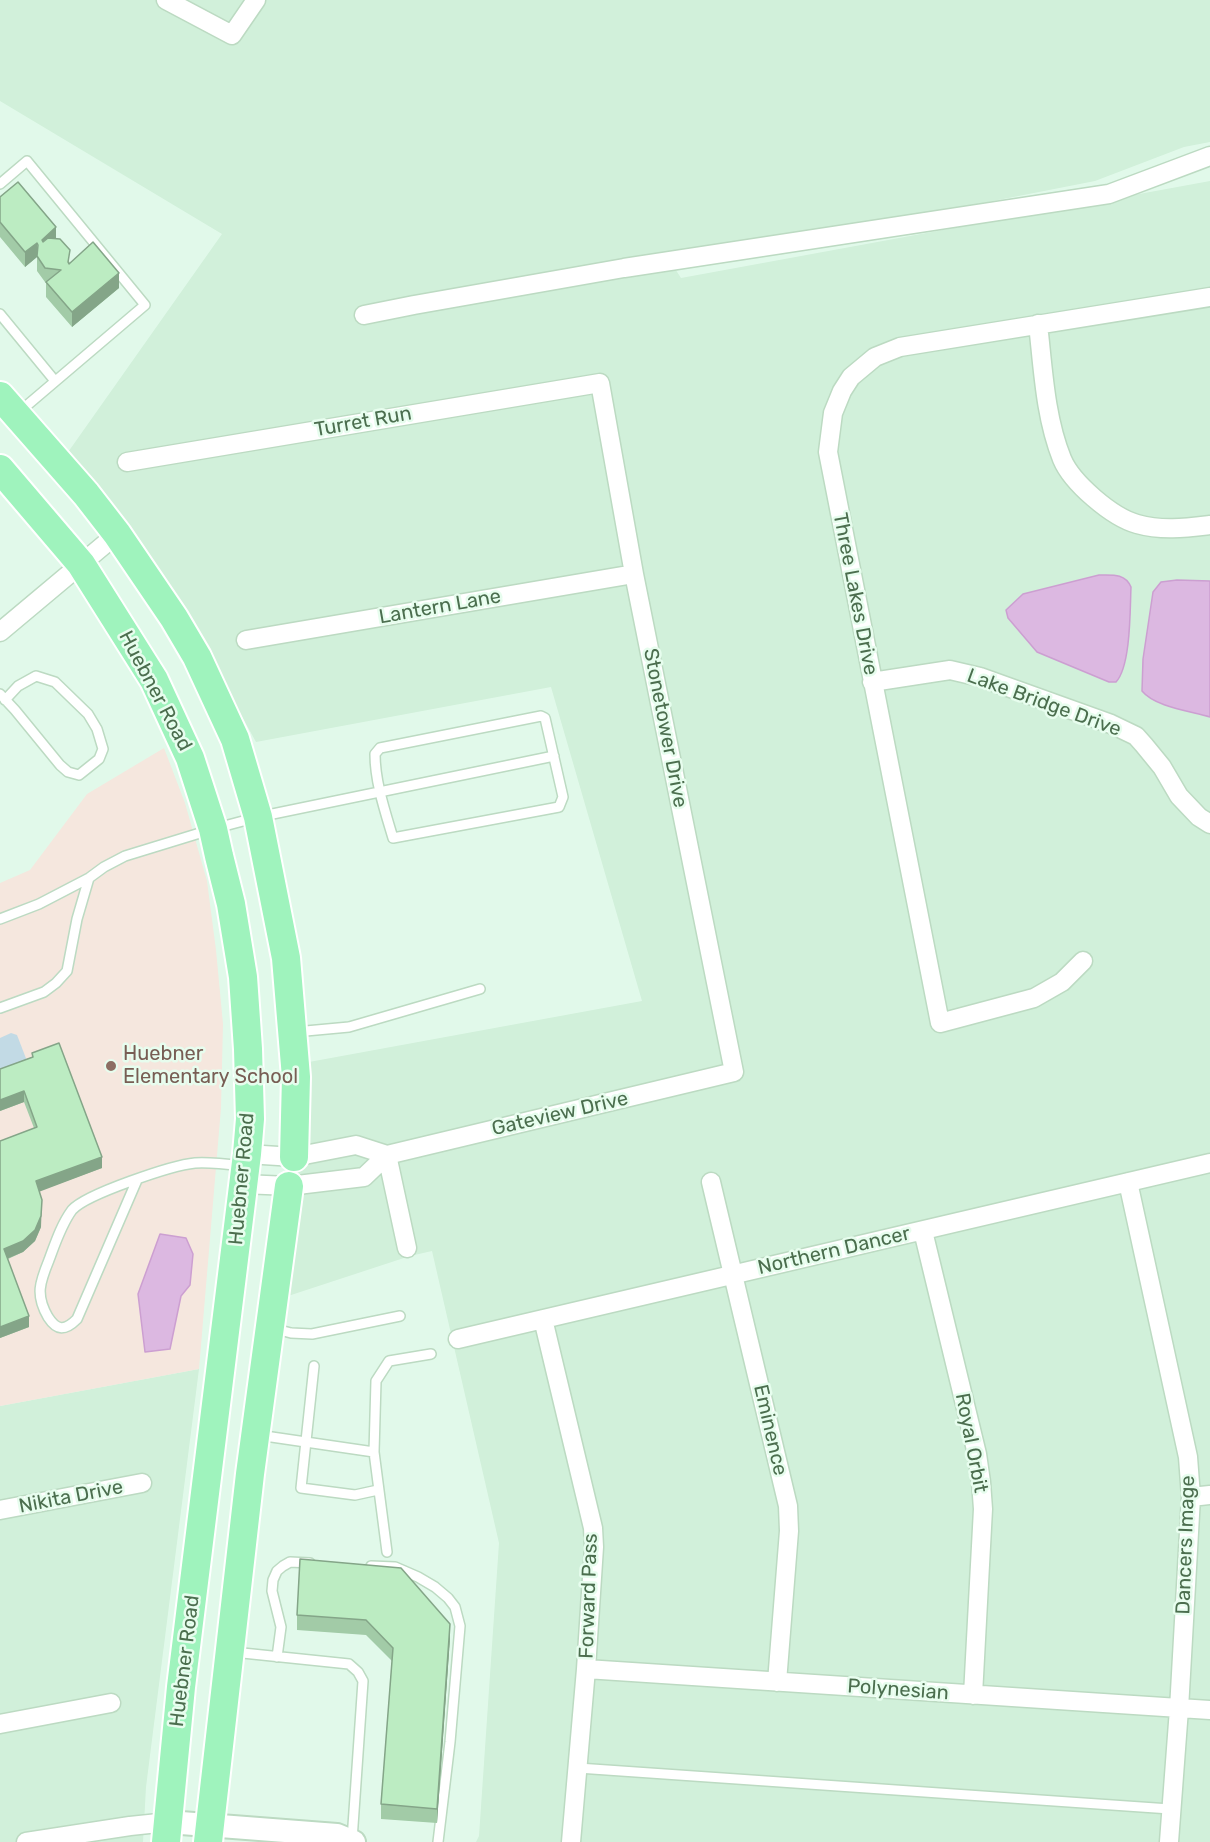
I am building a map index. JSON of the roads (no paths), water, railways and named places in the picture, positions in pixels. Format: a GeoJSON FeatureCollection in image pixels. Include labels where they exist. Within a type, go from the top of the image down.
{"type":"FeatureCollection","features":[{"type":"Feature","properties":{"kind":"main road"},"geometry":{"type":"LineString","coordinates":[[8,405],[86,494],[117,534],[174,618],[197,657],[235,740],[258,817],[286,958],[296,1077],[294,1157]]}},
{"type":"Feature","properties":{"kind":"main road","name":"Huebner Road"},"geometry":{"type":"LineString","coordinates":[[0,469],[81,564],[154,680],[190,758],[213,829],[231,904],[243,977],[250,1119],[181,1687],[167,1832]]}},
{"type":"Feature","properties":{"kind":"main road"},"geometry":{"type":"LineString","coordinates":[[209,1833],[269,1327],[289,1186]]}},
{"type":"Feature","properties":{"kind":"street"},"geometry":{"type":"LineString","coordinates":[[166,0],[232,35],[256,0]]}},
{"type":"Feature","properties":{"kind":"street"},"geometry":{"type":"LineString","coordinates":[[364,315],[414,304],[624,268],[1109,194],[1210,156]]}},
{"type":"Feature","properties":{"kind":"street","name":"Three Lakes Drive"},"geometry":{"type":"LineString","coordinates":[[1083,961],[1062,982],[1034,998],[940,1023],[828,452],[833,413],[851,377],[875,357],[900,347],[1210,297]]}},
{"type":"Feature","properties":{"kind":"street"},"geometry":{"type":"LineString","coordinates":[[1038,324],[1054,435],[1063,461],[1083,489],[1111,511],[1135,524],[1175,529],[1210,525]]}},
{"type":"Feature","properties":{"kind":"street","name":"Turret Run"},"geometry":{"type":"LineString","coordinates":[[127,462],[600,382]]}},
{"type":"Feature","properties":{"kind":"street","name":"Stonetower Drive"},"geometry":{"type":"LineString","coordinates":[[600,382],[634,574],[734,1072]]}},
{"type":"Feature","properties":{"kind":"street"},"geometry":{"type":"LineString","coordinates":[[0,632],[117,534]]}},
{"type":"Feature","properties":{"kind":"street","name":"Lantern Lane"},"geometry":{"type":"LineString","coordinates":[[246,640],[634,574]]}},
{"type":"Feature","properties":{"kind":"street","name":"Lake Bridge Drive"},"geometry":{"type":"LineString","coordinates":[[872,682],[950,670],[981,677],[1111,724],[1136,736],[1162,767],[1179,796],[1199,817],[1210,824]]}},
{"type":"Feature","properties":{"kind":"street","name":"Gateview Drive"},"geometry":{"type":"LineString","coordinates":[[387,1155],[734,1072]]}},
{"type":"Feature","properties":{"kind":"street"},"geometry":{"type":"LineString","coordinates":[[245,1168],[357,1145],[387,1155]]}},
{"type":"Feature","properties":{"kind":"street"},"geometry":{"type":"LineString","coordinates":[[245,1168],[289,1186],[364,1177],[387,1155]]}},
{"type":"Feature","properties":{"kind":"street"},"geometry":{"type":"LineString","coordinates":[[387,1155],[407,1248]]}},
{"type":"Feature","properties":{"kind":"street","name":"Northern Dancer"},"geometry":{"type":"LineString","coordinates":[[458,1339],[1210,1163]]}},
{"type":"Feature","properties":{"kind":"street","name":"Eminence"},"geometry":{"type":"LineString","coordinates":[[711,1182],[788,1506],[789,1531],[777,1682]]}},
{"type":"Feature","properties":{"kind":"street","name":"Dancers Image"},"geometry":{"type":"LineString","coordinates":[[1128,1182],[1188,1457],[1191,1497],[1169,1842]]}},
{"type":"Feature","properties":{"kind":"street","name":"Royal Orbit"},"geometry":{"type":"LineString","coordinates":[[923,1231],[981,1482],[983,1509],[973,1695]]}},
{"type":"Feature","properties":{"kind":"street","name":"Forward Pass"},"geometry":{"type":"LineString","coordinates":[[543,1319],[593,1528],[594,1547],[586,1670],[571,1842]]}},
{"type":"Feature","properties":{"kind":"street","name":"Nikita Drive"},"geometry":{"type":"LineString","coordinates":[[0,1510],[142,1483]]}},
{"type":"Feature","properties":{"kind":"street"},"geometry":{"type":"LineString","coordinates":[[1191,1497],[1210,1495]]}},
{"type":"Feature","properties":{"kind":"street","name":"Polynesian"},"geometry":{"type":"LineString","coordinates":[[586,1670],[1210,1710]]}},
{"type":"Feature","properties":{"kind":"street"},"geometry":{"type":"LineString","coordinates":[[0,1724],[111,1703]]}},
{"type":"Feature","properties":{"kind":"street"},"geometry":{"type":"LineString","coordinates":[[26,1842],[130,1826],[167,1832],[337,1835],[353,1842]]}},
{"type":"Feature","properties":{"kind":"lane"},"geometry":{"type":"LineString","coordinates":[[0,184],[27,161],[145,305],[55,381],[8,405]]}},
{"type":"Feature","properties":{"kind":"lane"},"geometry":{"type":"LineString","coordinates":[[0,314],[55,381]]}},
{"type":"Feature","properties":{"kind":"lane"},"geometry":{"type":"LineString","coordinates":[[36,676],[55,682],[88,714],[97,729],[103,749],[99,759],[79,775],[68,772],[3,697],[36,676]]}},
{"type":"Feature","properties":{"kind":"lane"},"geometry":{"type":"LineString","coordinates":[[541,716],[545,718],[563,801],[558,807],[393,838],[380,792],[375,754],[380,748],[541,716]]}},
{"type":"Feature","properties":{"kind":"lane"},"geometry":{"type":"LineString","coordinates":[[0,919],[39,904],[125,856],[213,829],[258,817],[554,756]]}},
{"type":"Feature","properties":{"kind":"lane"},"geometry":{"type":"LineString","coordinates":[[0,1008],[44,992],[67,971],[77,919],[89,878]]}},
{"type":"Feature","properties":{"kind":"lane"},"geometry":{"type":"LineString","coordinates":[[293,1032],[349,1027],[480,989]]}},
{"type":"Feature","properties":{"kind":"lane"},"geometry":{"type":"LineString","coordinates":[[137,1180],[77,1319],[70,1326],[63,1328],[53,1324],[44,1310],[40,1297],[40,1283],[61,1230],[73,1209],[91,1196],[137,1180],[178,1166],[219,1162],[245,1168]]}},
{"type":"Feature","properties":{"kind":"lane"},"geometry":{"type":"LineString","coordinates":[[269,1327],[291,1333],[312,1334],[400,1316]]}},
{"type":"Feature","properties":{"kind":"lane"},"geometry":{"type":"LineString","coordinates":[[387,1552],[374,1452],[376,1381],[389,1361],[431,1354]]}},
{"type":"Feature","properties":{"kind":"lane"},"geometry":{"type":"LineString","coordinates":[[314,1366],[301,1488],[355,1495],[378,1490]]}},
{"type":"Feature","properties":{"kind":"lane"},"geometry":{"type":"LineString","coordinates":[[256,1435],[374,1452]]}},
{"type":"Feature","properties":{"kind":"lane"},"geometry":{"type":"LineString","coordinates":[[277,1657],[282,1627],[272,1591],[277,1571],[290,1562],[325,1564]]}},
{"type":"Feature","properties":{"kind":"lane"},"geometry":{"type":"LineString","coordinates":[[360,1565],[395,1567],[418,1577],[448,1598],[455,1607],[458,1617],[460,1626],[452,1730],[438,1842]]}},
{"type":"Feature","properties":{"kind":"lane"},"geometry":{"type":"LineString","coordinates":[[230,1652],[349,1664],[358,1672],[363,1681],[353,1842]]}},
{"type":"Feature","properties":{"kind":"lane"},"geometry":{"type":"LineString","coordinates":[[578,1768],[1170,1809]]}},
{"type":"Feature","properties":{"kind":"place","name":"Huebner Elementary School"},"geometry":{"type":"Point","coordinates":[111,1066]}}]}
